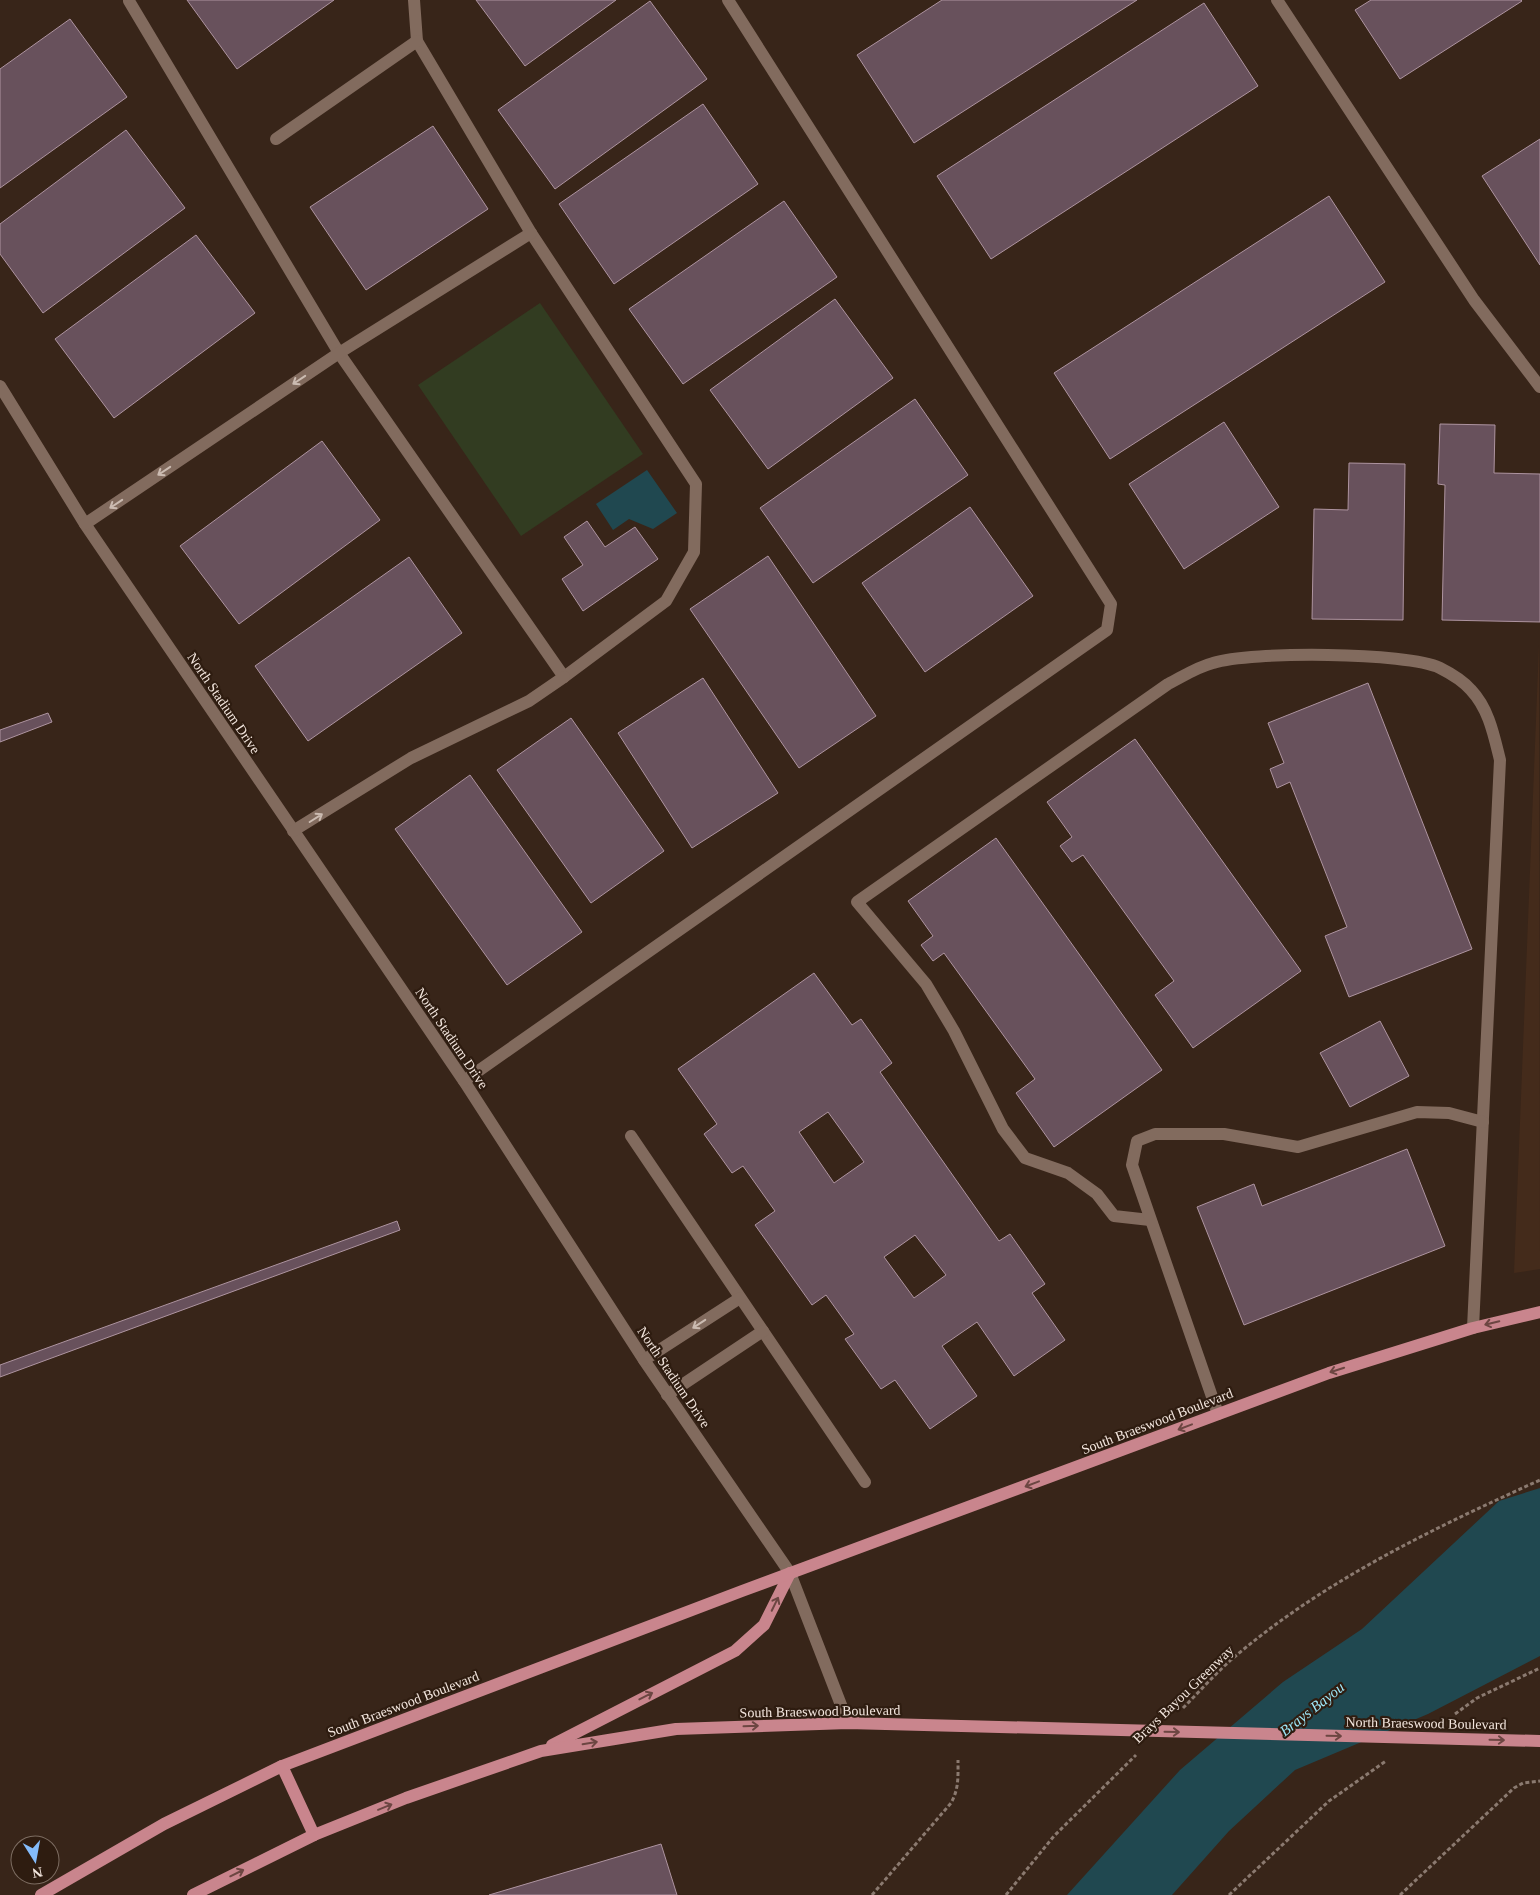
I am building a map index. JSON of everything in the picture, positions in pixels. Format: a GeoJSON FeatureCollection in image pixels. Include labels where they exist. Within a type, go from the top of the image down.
{"type":"FeatureCollection","features":[{"type":"Feature","properties":{"kind":"main road","name":"South Braeswood Boulevard"},"geometry":{"type":"LineString","coordinates":[[41,1895],[164,1824],[282,1766],[1329,1373],[1473,1328],[1540,1312]]}},
{"type":"Feature","properties":{"kind":"main road","name":"South Braeswood Boulevard"},"geometry":{"type":"LineString","coordinates":[[193,1895],[314,1835],[406,1798],[541,1751],[734,1650],[764,1625],[790,1574]]}},
{"type":"Feature","properties":{"kind":"main road","name":"South Braeswood Boulevard"},"geometry":{"type":"LineString","coordinates":[[541,1751],[676,1729],[848,1723],[1071,1729]]}},
{"type":"Feature","properties":{"kind":"main road","name":"North Braeswood Boulevard"},"geometry":{"type":"LineString","coordinates":[[1071,1729],[1538,1741]]}},
{"type":"Feature","properties":{"kind":"main road"},"geometry":{"type":"LineString","coordinates":[[282,1766],[314,1835]]}},
{"type":"Feature","properties":{"kind":"street"},"geometry":{"type":"LineString","coordinates":[[293,832],[411,758],[528,701],[564,676],[666,601],[694,552],[696,484],[531,233],[417,41],[414,0]]}},
{"type":"Feature","properties":{"kind":"street"},"geometry":{"type":"LineString","coordinates":[[464,1081],[1106,630],[1111,604],[728,0]]}},
{"type":"Feature","properties":{"kind":"street"},"geometry":{"type":"LineString","coordinates":[[1277,0],[1474,300],[1540,387]]}},
{"type":"Feature","properties":{"kind":"street"},"geometry":{"type":"LineString","coordinates":[[129,1],[339,353],[564,676]]}},
{"type":"Feature","properties":{"kind":"street"},"geometry":{"type":"LineString","coordinates":[[276,139],[417,41]]}},
{"type":"Feature","properties":{"kind":"street"},"geometry":{"type":"LineString","coordinates":[[85,524],[339,353],[531,233]]}},
{"type":"Feature","properties":{"kind":"street","name":"North Stadium Drive"},"geometry":{"type":"LineString","coordinates":[[0,386],[85,524],[464,1081],[667,1395],[790,1574],[848,1723]]}},
{"type":"Feature","properties":{"kind":"street"},"geometry":{"type":"LineString","coordinates":[[1150,1220],[1114,1216],[1097,1194],[1068,1173],[1025,1158],[1003,1129],[954,1031],[926,984],[857,902],[1168,684],[1212,663],[1274,654],[1401,659],[1439,668],[1472,690],[1491,723],[1500,760],[1473,1328]]}},
{"type":"Feature","properties":{"kind":"street"},"geometry":{"type":"LineString","coordinates":[[1218,1414],[1132,1165],[1138,1141],[1155,1134],[1224,1134],[1298,1147],[1417,1112],[1450,1113],[1482,1122]]}},
{"type":"Feature","properties":{"kind":"street"},"geometry":{"type":"LineString","coordinates":[[631,1136],[865,1482]]}},
{"type":"Feature","properties":{"kind":"street"},"geometry":{"type":"LineString","coordinates":[[644,1360],[740,1298]]}},
{"type":"Feature","properties":{"kind":"street"},"geometry":{"type":"LineString","coordinates":[[667,1395],[763,1331]]}},
{"type":"Feature","properties":{"kind":"path","name":"Brays Bayou Greenway"},"geometry":{"type":"LineString","coordinates":[[1177,1714],[1231,1660],[1295,1611],[1367,1565],[1439,1526],[1540,1480]]}},
{"type":"Feature","properties":{"kind":"path","name":"Brays Bayou Greenway"},"geometry":{"type":"LineString","coordinates":[[1006,1895],[1054,1836],[1143,1748]]}},
{"type":"Feature","properties":{"kind":"path"},"geometry":{"type":"LineString","coordinates":[[872,1895],[951,1803],[956,1794],[958,1784],[958,1760]]}},
{"type":"Feature","properties":{"kind":"path"},"geometry":{"type":"LineString","coordinates":[[1400,1895],[1514,1788],[1523,1783],[1540,1781]]}},
{"type":"Feature","properties":{"kind":"path"},"geometry":{"type":"LineString","coordinates":[[1229,1895],[1329,1801]]}},
{"type":"Feature","properties":{"kind":"shaded area"},"geometry":{"type":"Polygon","coordinates":[[[1539,645],[1540,1269],[1514,1273],[1539,645]]]}},
{"type":"Feature","properties":{"kind":"green space"},"geometry":{"type":"Polygon","coordinates":[[[540,303],[643,454],[521,536],[418,385],[540,303]]]}},
{"type":"Feature","properties":{"kind":"water"},"geometry":{"type":"Polygon","coordinates":[[[647,470],[677,513],[653,529],[629,519],[613,530],[596,504],[647,470]]]}},
{"type":"Feature","properties":{"kind":"water","name":"Brays Bayou"},"geometry":{"type":"Polygon","coordinates":[[[1540,1488],[1540,1656],[1428,1714],[1295,1770],[1229,1831],[1172,1895],[1067,1895],[1180,1770],[1283,1682],[1362,1629],[1499,1501],[1540,1488]]]}},
{"type":"Feature","properties":{"kind":"building"},"geometry":{"type":"Polygon","coordinates":[[[187,0],[334,0],[237,69],[187,0]]]}},
{"type":"Feature","properties":{"kind":"building"},"geometry":{"type":"Polygon","coordinates":[[[476,0],[616,0],[525,66],[476,0]]]}},
{"type":"Feature","properties":{"kind":"building"},"geometry":{"type":"Polygon","coordinates":[[[942,0],[1137,0],[914,143],[857,55],[942,0]]]}},
{"type":"Feature","properties":{"kind":"building"},"geometry":{"type":"Polygon","coordinates":[[[1371,0],[1522,1],[1400,79],[1355,10],[1371,0]]]}},
{"type":"Feature","properties":{"kind":"building"},"geometry":{"type":"Polygon","coordinates":[[[650,1],[707,79],[555,189],[498,110],[650,1]]]}},
{"type":"Feature","properties":{"kind":"building"},"geometry":{"type":"Polygon","coordinates":[[[1204,3],[1258,86],[991,259],[937,176],[1204,3]]]}},
{"type":"Feature","properties":{"kind":"building"},"geometry":{"type":"Polygon","coordinates":[[[70,19],[127,97],[0,188],[0,69],[70,19]]]}},
{"type":"Feature","properties":{"kind":"building"},"geometry":{"type":"Polygon","coordinates":[[[703,104],[758,184],[614,284],[559,204],[703,104]]]}},
{"type":"Feature","properties":{"kind":"building"},"geometry":{"type":"Polygon","coordinates":[[[433,126],[488,209],[366,290],[310,207],[433,126]]]}},
{"type":"Feature","properties":{"kind":"building"},"geometry":{"type":"Polygon","coordinates":[[[126,130],[185,208],[43,313],[0,254],[0,224],[126,130]]]}},
{"type":"Feature","properties":{"kind":"building"},"geometry":{"type":"Polygon","coordinates":[[[1540,139],[1540,265],[1482,176],[1540,139]]]}},
{"type":"Feature","properties":{"kind":"building"},"geometry":{"type":"Polygon","coordinates":[[[1329,196],[1385,282],[1110,459],[1054,373],[1329,196]]]}},
{"type":"Feature","properties":{"kind":"building"},"geometry":{"type":"Polygon","coordinates":[[[784,201],[837,277],[683,384],[629,309],[784,201]]]}},
{"type":"Feature","properties":{"kind":"building"},"geometry":{"type":"Polygon","coordinates":[[[196,235],[255,313],[114,418],[55,339],[196,235]]]}},
{"type":"Feature","properties":{"kind":"building"},"geometry":{"type":"Polygon","coordinates":[[[835,299],[893,378],[768,469],[710,390],[835,299]]]}},
{"type":"Feature","properties":{"kind":"building"},"geometry":{"type":"Polygon","coordinates":[[[915,399],[968,475],[813,583],[760,508],[915,399]]]}},
{"type":"Feature","properties":{"kind":"building"},"geometry":{"type":"Polygon","coordinates":[[[1224,422],[1279,507],[1184,569],[1129,484],[1224,422]]]}},
{"type":"Feature","properties":{"kind":"building"},"geometry":{"type":"Polygon","coordinates":[[[1440,424],[1495,425],[1494,473],[1540,474],[1540,622],[1442,620],[1445,485],[1438,484],[1440,424]]]}},
{"type":"Feature","properties":{"kind":"building"},"geometry":{"type":"Polygon","coordinates":[[[322,441],[380,520],[239,624],[180,546],[322,441]]]}},
{"type":"Feature","properties":{"kind":"building"},"geometry":{"type":"Polygon","coordinates":[[[1349,463],[1405,464],[1403,620],[1312,619],[1314,509],[1348,510],[1349,463]]]}},
{"type":"Feature","properties":{"kind":"building"},"geometry":{"type":"Polygon","coordinates":[[[970,507],[1033,596],[925,672],[862,583],[970,507]]]}},
{"type":"Feature","properties":{"kind":"building"},"geometry":{"type":"Polygon","coordinates":[[[587,521],[605,547],[635,527],[658,559],[583,611],[562,579],[583,565],[564,537],[587,521]]]}},
{"type":"Feature","properties":{"kind":"building"},"geometry":{"type":"Polygon","coordinates":[[[768,556],[876,716],[799,768],[690,609],[768,556]]]}},
{"type":"Feature","properties":{"kind":"building"},"geometry":{"type":"Polygon","coordinates":[[[409,557],[462,633],[308,741],[255,666],[409,557]]]}},
{"type":"Feature","properties":{"kind":"building"},"geometry":{"type":"Polygon","coordinates":[[[703,678],[778,793],[692,848],[618,733],[703,678]]]}},
{"type":"Feature","properties":{"kind":"building"},"geometry":{"type":"Polygon","coordinates":[[[1368,683],[1472,949],[1349,997],[1325,936],[1347,927],[1290,782],[1277,788],[1270,769],[1284,763],[1268,723],[1368,683]]]}},
{"type":"Feature","properties":{"kind":"building"},"geometry":{"type":"Polygon","coordinates":[[[48,713],[52,722],[0,742],[0,730],[48,713]]]}},
{"type":"Feature","properties":{"kind":"building"},"geometry":{"type":"Polygon","coordinates":[[[571,718],[664,851],[591,903],[497,770],[571,718]]]}},
{"type":"Feature","properties":{"kind":"building"},"geometry":{"type":"Polygon","coordinates":[[[1135,739],[1301,971],[1193,1048],[1155,995],[1174,981],[1083,855],[1072,862],[1060,846],[1072,837],[1047,802],[1135,739]]]}},
{"type":"Feature","properties":{"kind":"building"},"geometry":{"type":"Polygon","coordinates":[[[470,775],[582,932],[507,985],[395,829],[470,775]]]}},
{"type":"Feature","properties":{"kind":"building"},"geometry":{"type":"Polygon","coordinates":[[[996,838],[1162,1070],[1054,1147],[1016,1093],[1035,1079],[944,953],[933,961],[921,945],[933,936],[908,901],[996,838]]]}},
{"type":"Feature","properties":{"kind":"building"},"geometry":{"type":"Polygon","coordinates":[[[814,973],[852,1025],[861,1019],[892,1063],[880,1072],[999,1241],[1010,1234],[1045,1284],[1032,1293],[1065,1340],[1014,1376],[977,1322],[942,1346],[977,1396],[930,1429],[895,1380],[881,1389],[845,1339],[854,1334],[826,1295],[812,1305],[755,1225],[775,1211],[743,1166],[732,1173],[704,1134],[717,1124],[678,1069],[814,973]],[[828,1112],[799,1132],[834,1183],[864,1162],[828,1112]],[[915,1235],[884,1257],[914,1298],[946,1275],[915,1235]]]}},
{"type":"Feature","properties":{"kind":"building"},"geometry":{"type":"Polygon","coordinates":[[[1380,1021],[1409,1076],[1350,1107],[1320,1053],[1380,1021]]]}},
{"type":"Feature","properties":{"kind":"building"},"geometry":{"type":"Polygon","coordinates":[[[1407,1149],[1445,1246],[1244,1325],[1197,1207],[1254,1184],[1262,1206],[1407,1149]]]}},
{"type":"Feature","properties":{"kind":"building"},"geometry":{"type":"Polygon","coordinates":[[[397,1221],[400,1230],[0,1377],[0,1365],[397,1221]]]}},
{"type":"Feature","properties":{"kind":"building"},"geometry":{"type":"Polygon","coordinates":[[[661,1844],[677,1895],[489,1895],[661,1844]]]}}]}
